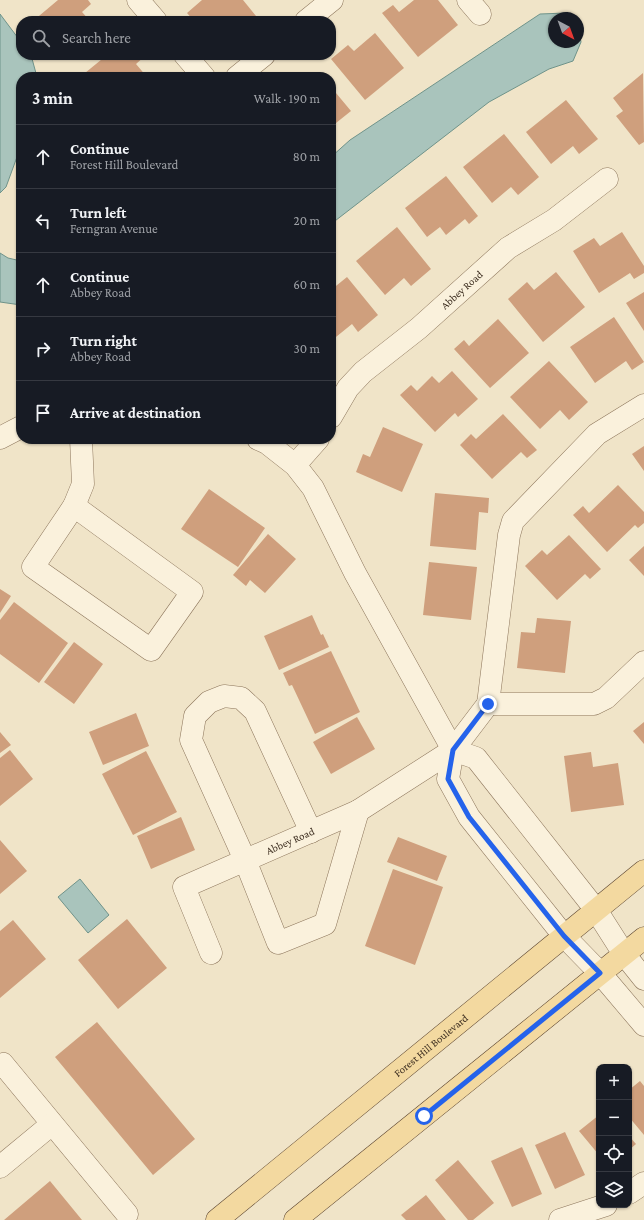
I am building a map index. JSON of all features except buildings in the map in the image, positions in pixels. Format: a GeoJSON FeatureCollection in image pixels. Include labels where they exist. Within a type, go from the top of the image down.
{"type":"FeatureCollection","features":[{"type":"Feature","properties":{"kind":"main road","name":"Forest Hill Boulevard"},"geometry":{"type":"LineString","coordinates":[[217,1220],[644,871]]}},
{"type":"Feature","properties":{"kind":"main road"},"geometry":{"type":"LineString","coordinates":[[295,1220],[644,938]]}},
{"type":"Feature","properties":{"kind":"street"},"geometry":{"type":"LineString","coordinates":[[138,0],[152,16]]}},
{"type":"Feature","properties":{"kind":"street"},"geometry":{"type":"LineString","coordinates":[[312,16],[332,0]]}},
{"type":"Feature","properties":{"kind":"street"},"geometry":{"type":"LineString","coordinates":[[189,60],[200,72]]}},
{"type":"Feature","properties":{"kind":"street"},"geometry":{"type":"LineString","coordinates":[[243,72],[258,60]]}},
{"type":"Feature","properties":{"kind":"street","name":"Abbey Road"},"geometry":{"type":"LineString","coordinates":[[336,408],[348,388],[363,372],[420,328],[508,248],[554,220],[607,179]]}},
{"type":"Feature","properties":{"kind":"street"},"geometry":{"type":"LineString","coordinates":[[644,405],[597,434],[513,521],[509,535],[488,704],[594,704],[606,698],[644,662]]}},
{"type":"Feature","properties":{"kind":"street"},"geometry":{"type":"LineString","coordinates":[[0,438],[16,430]]}},
{"type":"Feature","properties":{"kind":"street"},"geometry":{"type":"LineString","coordinates":[[74,506],[192,592],[151,650],[33,567],[74,506],[83,484],[81,444]]}},
{"type":"Feature","properties":{"kind":"street"},"geometry":{"type":"LineString","coordinates":[[267,444],[295,465],[313,488],[355,573],[453,750],[476,758],[596,910],[624,954],[644,979]]}},
{"type":"Feature","properties":{"kind":"street"},"geometry":{"type":"LineString","coordinates":[[295,465],[314,444]]}},
{"type":"Feature","properties":{"kind":"street"},"geometry":{"type":"LineString","coordinates":[[311,832],[255,711],[241,698],[224,696],[209,702],[195,716],[191,740],[245,860],[278,943],[325,924],[358,811]]}},
{"type":"Feature","properties":{"kind":"street","name":"Abbey Road"},"geometry":{"type":"LineString","coordinates":[[211,953],[184,887],[358,811],[453,750],[488,704]]}},
{"type":"Feature","properties":{"kind":"street","name":"Abbey Road"},"geometry":{"type":"LineString","coordinates":[[453,750],[448,779],[469,817],[564,936],[600,973],[644,1025]]}},
{"type":"Feature","properties":{"kind":"street"},"geometry":{"type":"LineString","coordinates":[[0,1064],[3,1064],[127,1214]]}},
{"type":"Feature","properties":{"kind":"street"},"geometry":{"type":"LineString","coordinates":[[0,1167],[52,1124]]}},
{"type":"Feature","properties":{"kind":"street"},"geometry":{"type":"LineString","coordinates":[[632,1191],[644,1184]]}},
{"type":"Feature","properties":{"kind":"street"},"geometry":{"type":"LineString","coordinates":[[560,1220],[597,1208]]}},
{"type":"Feature","properties":{"kind":"water"},"geometry":{"type":"Polygon","coordinates":[[[0,14],[16,35],[16,60],[32,60],[36,72],[16,72],[16,160],[6,187],[0,193],[0,14]]]}},
{"type":"Feature","properties":{"kind":"water"},"geometry":{"type":"Polygon","coordinates":[[[540,14],[548,14],[548,48],[578,48],[573,61],[549,69],[489,102],[336,220],[336,153],[350,140],[540,14]]]}},
{"type":"Feature","properties":{"kind":"water"},"geometry":{"type":"Polygon","coordinates":[[[0,253],[8,258],[16,260],[16,304],[0,302],[0,253]]]}},
{"type":"Feature","properties":{"kind":"water"},"geometry":{"type":"Polygon","coordinates":[[[80,879],[109,915],[88,933],[58,897],[80,879]]]}},
{"type":"Feature","properties":{"kind":"route"},"geometry":{"type":"LineString","coordinates":[[424,1116],[600,973],[564,936],[469,817],[448,779],[453,750],[488,704]]}}]}
